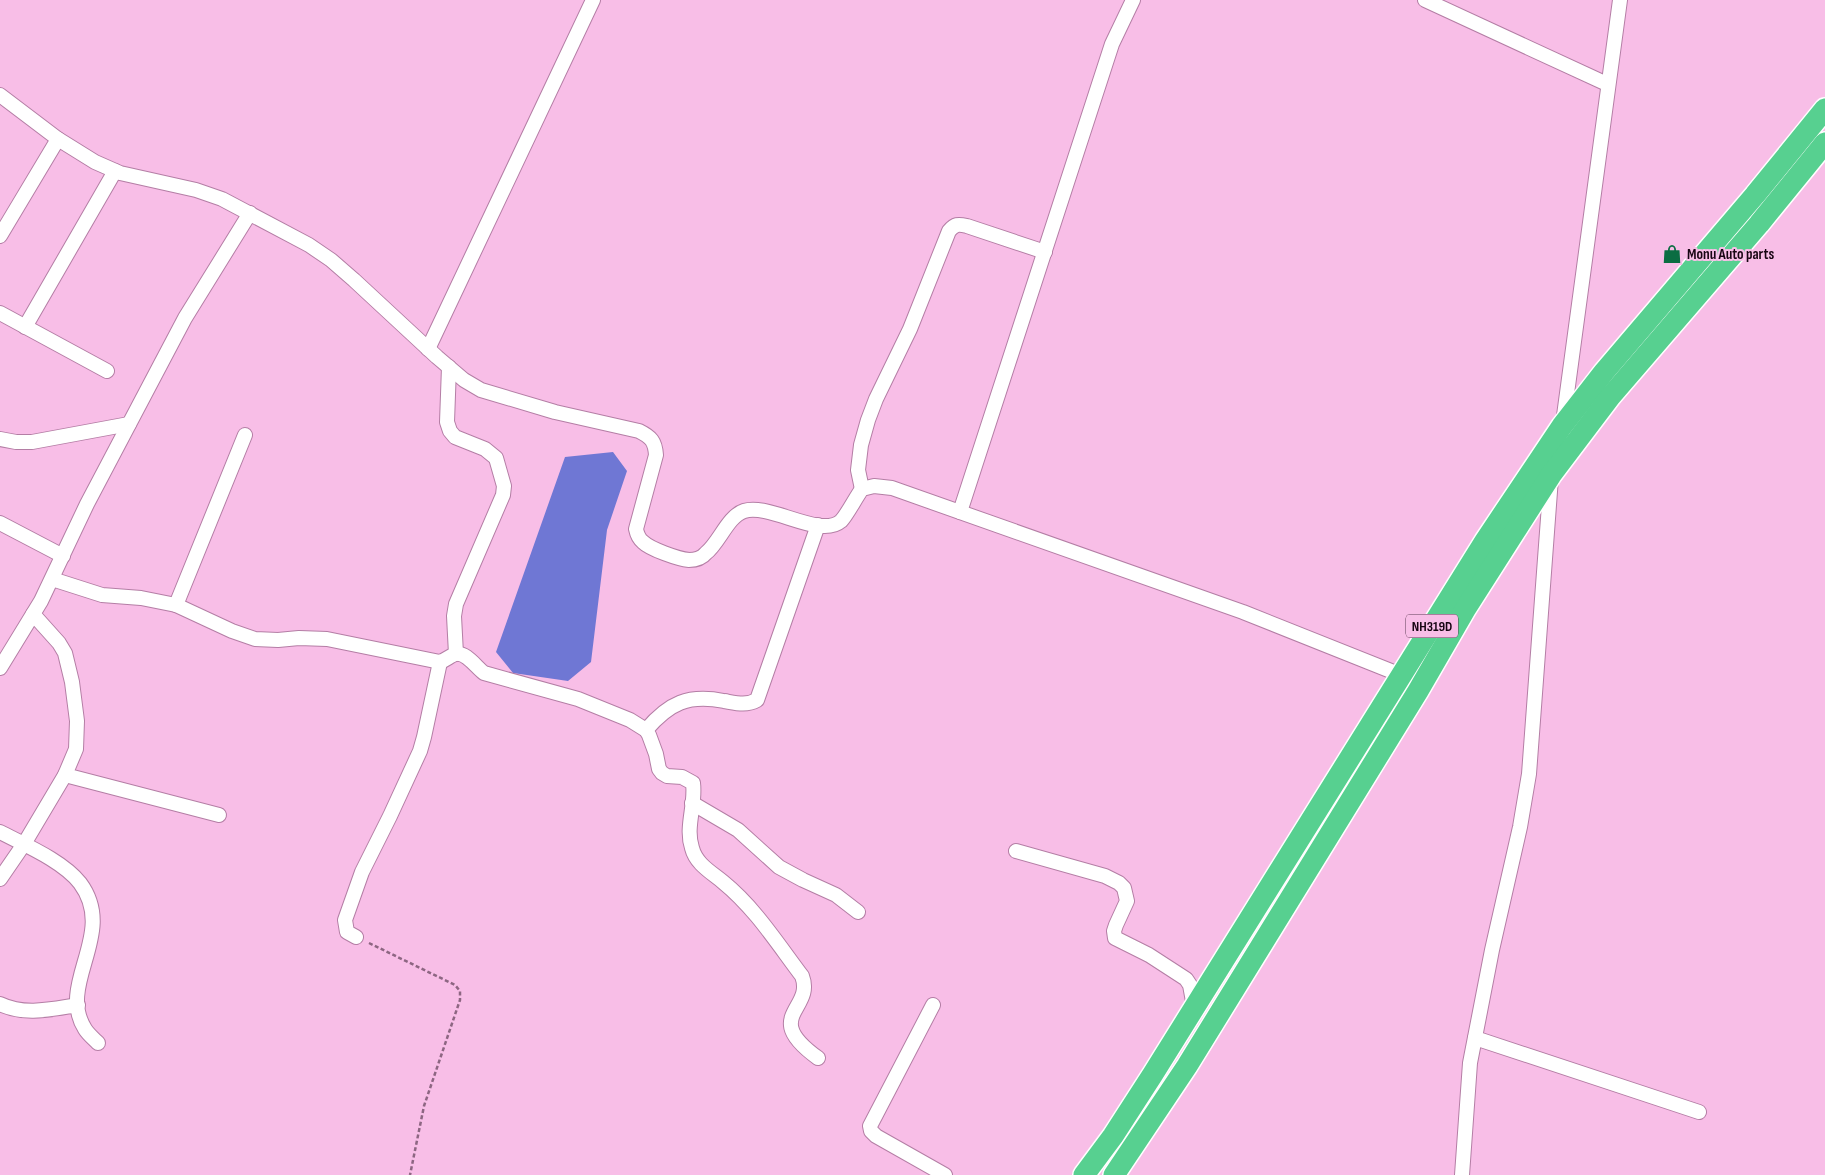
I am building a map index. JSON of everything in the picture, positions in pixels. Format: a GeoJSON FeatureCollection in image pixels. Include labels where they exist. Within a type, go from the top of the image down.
{"type":"FeatureCollection","features":[{"type":"Feature","properties":{"kind":"highway","name":"NH319D"},"geometry":{"type":"LineString","coordinates":[[1084,1175],[1113,1136],[1485,541],[1562,426],[1604,372],[1755,195],[1825,109]]}},
{"type":"Feature","properties":{"kind":"highway","name":"NH319D"},"geometry":{"type":"LineString","coordinates":[[1114,1175],[1187,1066],[1418,691],[1466,608],[1551,476],[1610,396],[1759,224],[1825,143]]}},
{"type":"Feature","properties":{"kind":"street"},"geometry":{"type":"LineString","coordinates":[[428,348],[593,0]]}},
{"type":"Feature","properties":{"kind":"street"},"geometry":{"type":"LineString","coordinates":[[960,512],[1112,44],[1133,0]]}},
{"type":"Feature","properties":{"kind":"street"},"geometry":{"type":"LineString","coordinates":[[1425,0],[1607,84]]}},
{"type":"Feature","properties":{"kind":"street"},"geometry":{"type":"LineString","coordinates":[[1462,1175],[1466,1106],[1475,1038],[1492,950],[1520,828],[1529,774],[1551,476],[1562,426],[1607,84],[1620,0]]}},
{"type":"Feature","properties":{"kind":"street"},"geometry":{"type":"LineString","coordinates":[[0,95],[33,122],[95,162],[115,171],[144,180],[209,194],[294,236],[331,260],[449,367],[472,385],[494,396],[639,431],[650,437],[656,444],[656,455],[636,529],[638,537],[652,548],[688,560],[698,558],[706,554],[734,518],[744,511],[770,512],[818,525],[832,526],[840,522],[862,489],[874,486],[892,488],[1243,612],[1401,675]]}},
{"type":"Feature","properties":{"kind":"street"},"geometry":{"type":"LineString","coordinates":[[0,236],[58,139]]}},
{"type":"Feature","properties":{"kind":"street"},"geometry":{"type":"LineString","coordinates":[[25,327],[115,171]]}},
{"type":"Feature","properties":{"kind":"street"},"geometry":{"type":"LineString","coordinates":[[0,668],[52,579],[87,504],[185,318],[250,213]]}},
{"type":"Feature","properties":{"kind":"street"},"geometry":{"type":"LineString","coordinates":[[862,489],[858,470],[861,445],[868,420],[876,399],[910,329],[949,231],[954,225],[959,224],[1045,252]]}},
{"type":"Feature","properties":{"kind":"street"},"geometry":{"type":"LineString","coordinates":[[0,313],[107,371]]}},
{"type":"Feature","properties":{"kind":"street"},"geometry":{"type":"LineString","coordinates":[[449,367],[447,422],[450,431],[455,437],[492,453],[496,458],[504,486],[503,495],[456,604],[454,616],[456,654]]}},
{"type":"Feature","properties":{"kind":"street"},"geometry":{"type":"LineString","coordinates":[[0,439],[32,442],[129,424]]}},
{"type":"Feature","properties":{"kind":"street"},"geometry":{"type":"LineString","coordinates":[[176,605],[245,435]]}},
{"type":"Feature","properties":{"kind":"street"},"geometry":{"type":"LineString","coordinates":[[0,523],[63,556]]}},
{"type":"Feature","properties":{"kind":"street"},"geometry":{"type":"LineString","coordinates":[[646,730],[668,708],[687,700],[710,698],[747,704],[757,700],[818,525]]}},
{"type":"Feature","properties":{"kind":"street"},"geometry":{"type":"LineString","coordinates":[[52,579],[102,595],[141,598],[176,605],[232,631],[255,638],[278,640],[299,638],[327,639],[440,662],[456,654],[467,657],[476,668],[488,674],[578,699],[618,714],[646,730],[662,773],[667,776],[682,777],[693,783],[690,841],[692,850],[698,860],[707,870],[735,892],[757,915],[802,976],[805,984],[803,993],[791,1017],[790,1024],[798,1040],[818,1058]]}},
{"type":"Feature","properties":{"kind":"street"},"geometry":{"type":"LineString","coordinates":[[0,879],[24,844],[65,775],[76,749],[77,735],[72,682],[65,653],[59,643],[33,614]]}},
{"type":"Feature","properties":{"kind":"street"},"geometry":{"type":"LineString","coordinates":[[356,937],[347,932],[345,920],[362,872],[420,751],[440,662]]}},
{"type":"Feature","properties":{"kind":"street"},"geometry":{"type":"LineString","coordinates":[[65,775],[219,815]]}},
{"type":"Feature","properties":{"kind":"street"},"geometry":{"type":"LineString","coordinates":[[692,803],[738,830],[779,867],[836,895],[858,912]]}},
{"type":"Feature","properties":{"kind":"street"},"geometry":{"type":"LineString","coordinates":[[0,832],[56,863],[70,874],[80,883],[91,904],[94,925],[78,989],[78,1006],[85,1029],[98,1043]]}},
{"type":"Feature","properties":{"kind":"street"},"geometry":{"type":"LineString","coordinates":[[1016,851],[1105,876],[1119,883],[1124,888],[1127,901],[1114,931],[1115,938],[1149,955],[1186,979],[1190,985],[1194,1007]]}},
{"type":"Feature","properties":{"kind":"street"},"geometry":{"type":"LineString","coordinates":[[0,1004],[20,1010],[37,1011],[78,1006]]}},
{"type":"Feature","properties":{"kind":"street"},"geometry":{"type":"LineString","coordinates":[[933,1005],[870,1126],[876,1136],[945,1175]]}},
{"type":"Feature","properties":{"kind":"street"},"geometry":{"type":"LineString","coordinates":[[1475,1038],[1699,1112]]}},
{"type":"Feature","properties":{"kind":"path"},"geometry":{"type":"LineString","coordinates":[[356,937],[455,985],[460,991],[460,1000],[424,1106],[410,1175]]}},
{"type":"Feature","properties":{"kind":"water"},"geometry":{"type":"Polygon","coordinates":[[[613,452],[627,471],[607,530],[591,662],[568,681],[513,673],[496,652],[565,457],[613,452]]]}},
{"type":"Feature","properties":{"kind":"place","name":"Monu Auto parts"},"geometry":{"type":"Point","coordinates":[1672,254]}}]}
